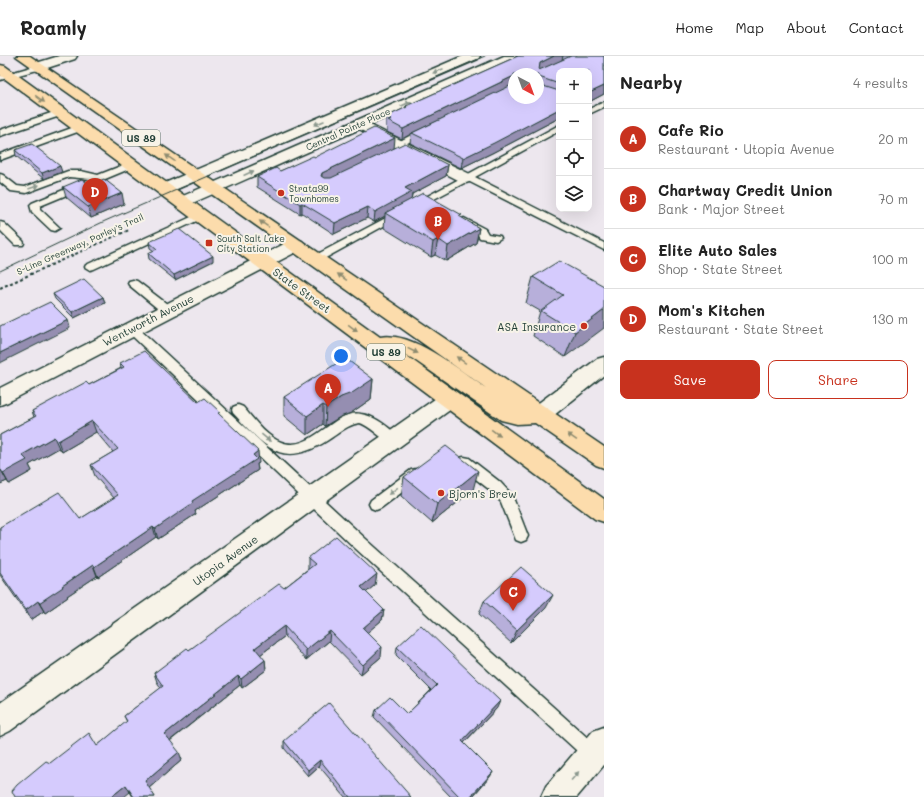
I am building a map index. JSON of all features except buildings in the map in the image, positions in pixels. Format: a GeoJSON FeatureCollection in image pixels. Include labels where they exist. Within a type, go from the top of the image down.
{"type":"FeatureCollection","features":[{"type":"Feature","properties":{"kind":"main road","name":"US 89"},"geometry":{"type":"LineString","coordinates":[[22,56],[604,459]]}},
{"type":"Feature","properties":{"kind":"main road","name":"State Street"},"geometry":{"type":"LineString","coordinates":[[3,74],[60,113],[604,512]]}},
{"type":"Feature","properties":{"kind":"main road"},"geometry":{"type":"LineString","coordinates":[[376,345],[385,343],[400,344],[420,354],[509,414],[517,416],[540,414]]}},
{"type":"Feature","properties":{"kind":"street"},"geometry":{"type":"LineString","coordinates":[[38,67],[71,56]]}},
{"type":"Feature","properties":{"kind":"street","name":"Central Pointe Place"},"geometry":{"type":"LineString","coordinates":[[164,189],[474,56]]}},
{"type":"Feature","properties":{"kind":"street","name":"Central Pointe Place"},"geometry":{"type":"LineString","coordinates":[[182,202],[514,56]]}},
{"type":"Feature","properties":{"kind":"street"},"geometry":{"type":"LineString","coordinates":[[360,124],[400,148],[467,178]]}},
{"type":"Feature","properties":{"kind":"street","name":"Wentworth Avenue"},"geometry":{"type":"LineString","coordinates":[[1,394],[296,245]]}},
{"type":"Feature","properties":{"kind":"street"},"geometry":{"type":"LineString","coordinates":[[540,414],[604,364]]}},
{"type":"Feature","properties":{"kind":"street","name":"Utopia Avenue"},"geometry":{"type":"LineString","coordinates":[[0,720],[450,399]]}},
{"type":"Feature","properties":{"kind":"street"},"geometry":{"type":"LineString","coordinates":[[557,797],[599,748]]}},
{"type":"Feature","properties":{"kind":"lane"},"geometry":{"type":"LineString","coordinates":[[3,74],[38,67]]}},
{"type":"Feature","properties":{"kind":"lane"},"geometry":{"type":"LineString","coordinates":[[592,110],[604,104]]}},
{"type":"Feature","properties":{"kind":"lane"},"geometry":{"type":"LineString","coordinates":[[0,133],[60,113]]}},
{"type":"Feature","properties":{"kind":"lane"},"geometry":{"type":"LineString","coordinates":[[400,148],[437,125]]}},
{"type":"Feature","properties":{"kind":"lane"},"geometry":{"type":"LineString","coordinates":[[0,157],[80,128]]}},
{"type":"Feature","properties":{"kind":"lane"},"geometry":{"type":"LineString","coordinates":[[316,259],[556,130]]}},
{"type":"Feature","properties":{"kind":"lane"},"geometry":{"type":"LineString","coordinates":[[55,228],[35,210],[35,205],[131,165]]}},
{"type":"Feature","properties":{"kind":"lane"},"geometry":{"type":"LineString","coordinates":[[0,177],[14,190],[26,190],[68,174],[81,174],[98,178]]}},
{"type":"Feature","properties":{"kind":"lane"},"geometry":{"type":"LineString","coordinates":[[467,178],[604,247]]}},
{"type":"Feature","properties":{"kind":"lane"},"geometry":{"type":"LineString","coordinates":[[90,267],[200,216]]}},
{"type":"Feature","properties":{"kind":"lane"},"geometry":{"type":"LineString","coordinates":[[455,220],[475,234],[496,238]]}},
{"type":"Feature","properties":{"kind":"lane"},"geometry":{"type":"LineString","coordinates":[[0,225],[19,243]]}},
{"type":"Feature","properties":{"kind":"lane"},"geometry":{"type":"LineString","coordinates":[[133,283],[167,310]]}},
{"type":"Feature","properties":{"kind":"lane"},"geometry":{"type":"LineString","coordinates":[[132,329],[488,662],[599,748]]}},
{"type":"Feature","properties":{"kind":"lane"},"geometry":{"type":"LineString","coordinates":[[238,410],[264,437],[279,448],[296,450],[311,445],[346,422],[358,418],[371,422],[393,439]]}},
{"type":"Feature","properties":{"kind":"lane"},"geometry":{"type":"LineString","coordinates":[[454,458],[460,459],[495,486],[507,499],[521,536]]}},
{"type":"Feature","properties":{"kind":"lane"},"geometry":{"type":"LineString","coordinates":[[376,504],[427,466]]}},
{"type":"Feature","properties":{"kind":"path","name":"S-Line Greenway, Parley's Trail"},"geometry":{"type":"LineString","coordinates":[[0,288],[131,230]]}},
{"type":"Feature","properties":{"kind":"tram line"},"geometry":{"type":"LineString","coordinates":[[0,271],[105,221],[485,56]]}},
{"type":"Feature","properties":{"kind":"place","name":"Strata99 Townhomes"},"geometry":{"type":"Point","coordinates":[281,193]}},
{"type":"Feature","properties":{"kind":"place","name":"Mom's Kitchen"},"geometry":{"type":"Point","coordinates":[95,211]}},
{"type":"Feature","properties":{"kind":"place","name":"Chartway Credit Union"},"geometry":{"type":"Point","coordinates":[438,240]}},
{"type":"Feature","properties":{"kind":"place","name":"South Salt Lake City Station"},"geometry":{"type":"Point","coordinates":[209,243]}},
{"type":"Feature","properties":{"kind":"place","name":"ASA Insurance"},"geometry":{"type":"Point","coordinates":[584,326]}},
{"type":"Feature","properties":{"kind":"place","name":"Cafe Rio"},"geometry":{"type":"Point","coordinates":[328,407]}},
{"type":"Feature","properties":{"kind":"place","name":"Bjorn's Brew"},"geometry":{"type":"Point","coordinates":[441,493]}},
{"type":"Feature","properties":{"kind":"place","name":"Elite Auto Sales"},"geometry":{"type":"Point","coordinates":[513,611]}}]}
